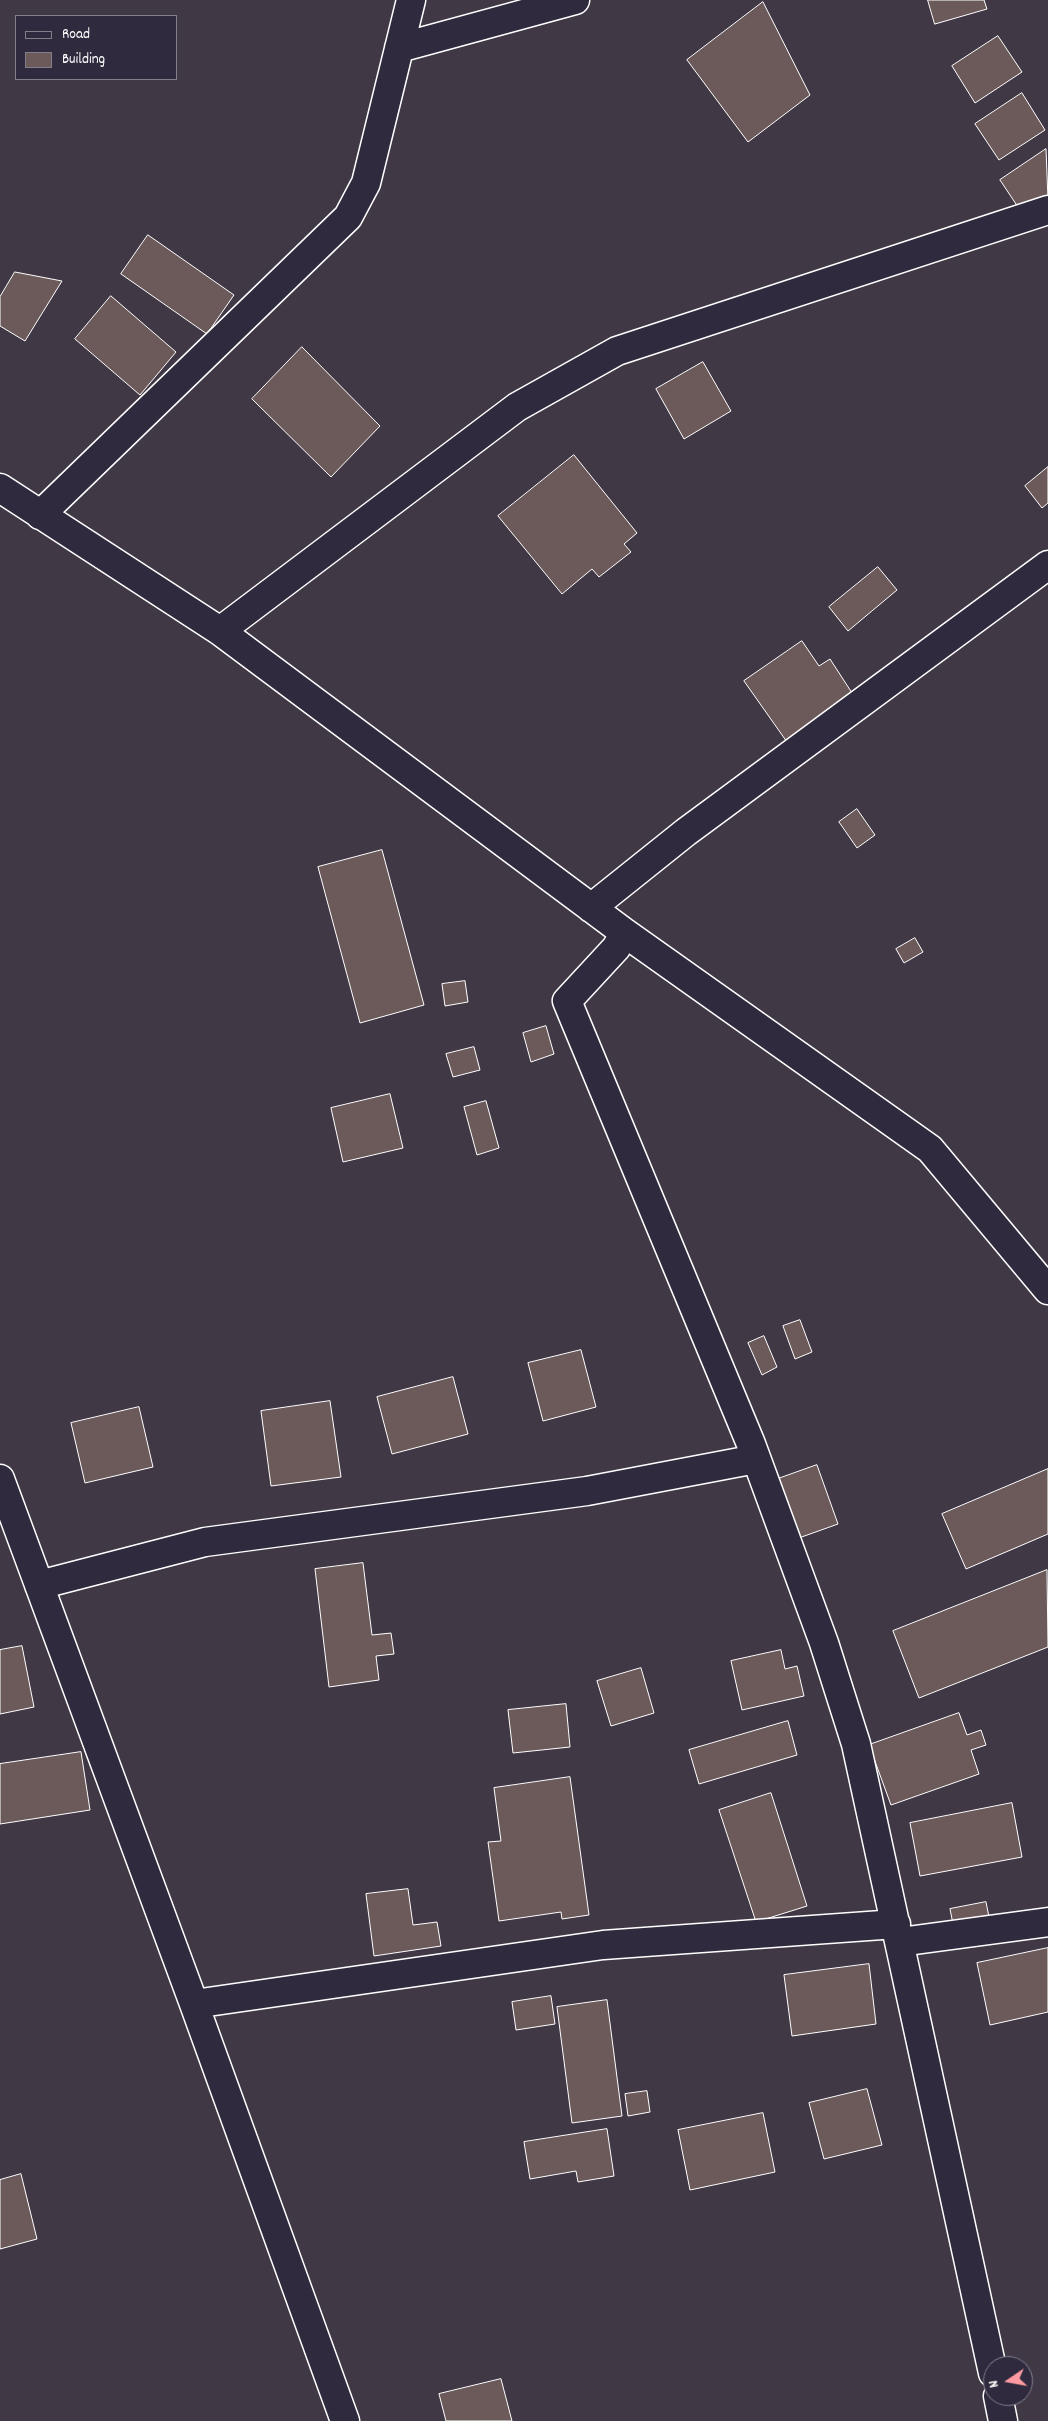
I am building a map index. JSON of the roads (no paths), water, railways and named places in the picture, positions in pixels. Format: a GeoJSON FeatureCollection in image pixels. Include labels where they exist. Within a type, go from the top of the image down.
{"type":"FeatureCollection","features":[{"type":"Feature","properties":{"kind":"street"},"geometry":{"type":"LineString","coordinates":[[40,515],[348,217],[366,183],[412,0]]}},
{"type":"Feature","properties":{"kind":"street"},"geometry":{"type":"LineString","coordinates":[[399,48],[574,0]]}},
{"type":"Feature","properties":{"kind":"street"},"geometry":{"type":"LineString","coordinates":[[220,631],[517,407],[617,351],[1048,210]]}},
{"type":"Feature","properties":{"kind":"street"},"geometry":{"type":"LineString","coordinates":[[0,488],[220,631],[624,933],[930,1149],[1048,1290]]}},
{"type":"Feature","properties":{"kind":"street"},"geometry":{"type":"LineString","coordinates":[[591,908],[686,832],[1048,565]]}},
{"type":"Feature","properties":{"kind":"street"},"geometry":{"type":"LineString","coordinates":[[624,933],[616,948],[567,1001],[756,1458],[824,1642],[856,1744],[989,2356]]}},
{"type":"Feature","properties":{"kind":"street"},"geometry":{"type":"LineString","coordinates":[[39,1585],[205,1542],[587,1491],[756,1458]]}},
{"type":"Feature","properties":{"kind":"street"},"geometry":{"type":"LineString","coordinates":[[0,1479],[194,2004],[345,2421]]}},
{"type":"Feature","properties":{"kind":"street"},"geometry":{"type":"LineString","coordinates":[[194,2004],[603,1945],[898,1933],[1048,1922]]}},
{"type":"Feature","properties":{"kind":"street"},"geometry":{"type":"LineString","coordinates":[[1000,2406],[1003,2421]]}}]}
